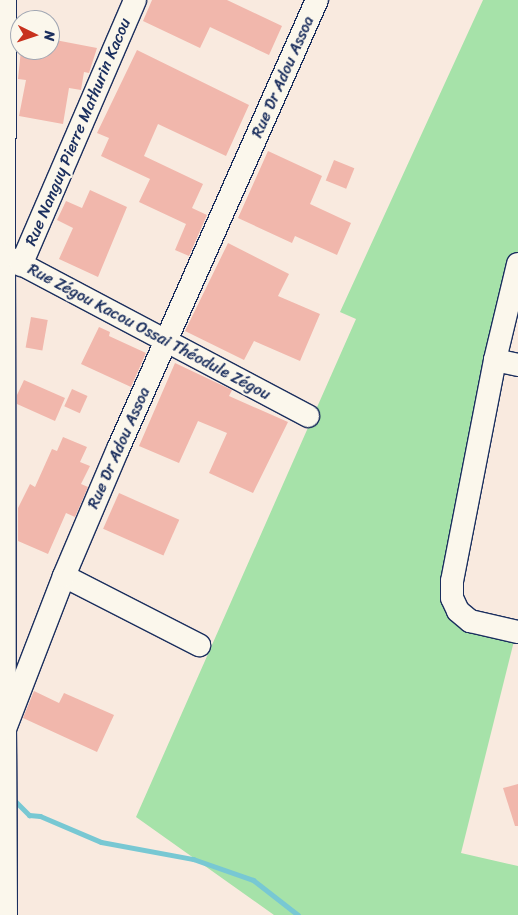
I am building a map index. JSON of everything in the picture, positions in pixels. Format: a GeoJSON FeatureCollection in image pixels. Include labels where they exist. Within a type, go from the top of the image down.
{"type":"FeatureCollection","features":[{"type":"Feature","properties":{"kind":"street"},"geometry":{"type":"LineString","coordinates":[[4,0],[13,260],[5,729]]}},
{"type":"Feature","properties":{"kind":"street","name":"Rue Nanguy Pierre Mathurin Kacou"},"geometry":{"type":"LineString","coordinates":[[13,260],[135,0]]}},
{"type":"Feature","properties":{"kind":"street","name":"Rue Dr Adou Assoa"},"geometry":{"type":"LineString","coordinates":[[6,915],[5,729],[64,576],[317,0]]}},
{"type":"Feature","properties":{"kind":"street","name":"Rue Zégou Kacou Ossai Théodule Zégou"},"geometry":{"type":"LineString","coordinates":[[13,260],[308,416]]}},
{"type":"Feature","properties":{"kind":"street"},"geometry":{"type":"LineString","coordinates":[[518,264],[495,360],[452,581],[452,598],[458,610],[470,621],[518,632]]}},
{"type":"Feature","properties":{"kind":"street"},"geometry":{"type":"LineString","coordinates":[[495,360],[518,365]]}},
{"type":"Feature","properties":{"kind":"street"},"geometry":{"type":"LineString","coordinates":[[64,576],[199,645]]}},
{"type":"Feature","properties":{"kind":"green space"},"geometry":{"type":"Polygon","coordinates":[[[483,0],[518,0],[518,270],[442,593],[514,641],[461,853],[518,866],[518,915],[274,915],[136,817],[356,319],[340,312],[483,0]]]}},
{"type":"Feature","properties":{"kind":"building"},"geometry":{"type":"Polygon","coordinates":[[[152,0],[227,0],[282,26],[269,55],[210,27],[200,48],[143,21],[152,0]]]}},
{"type":"Feature","properties":{"kind":"building"},"geometry":{"type":"Polygon","coordinates":[[[60,41],[97,48],[89,73],[84,72],[81,90],[69,88],[63,124],[19,116],[26,80],[18,79],[20,60],[60,60],[60,41]]]}},
{"type":"Feature","properties":{"kind":"building"},"geometry":{"type":"Polygon","coordinates":[[[137,50],[249,105],[226,156],[158,124],[144,156],[203,184],[192,208],[207,215],[189,256],[175,250],[186,224],[139,202],[150,179],[101,156],[109,138],[97,133],[137,50]]]}},
{"type":"Feature","properties":{"kind":"building"},"geometry":{"type":"Polygon","coordinates":[[[268,151],[322,176],[310,204],[351,223],[337,255],[295,236],[292,243],[238,218],[268,151]]]}},
{"type":"Feature","properties":{"kind":"building"},"geometry":{"type":"Polygon","coordinates":[[[334,160],[354,168],[346,189],[326,180],[334,160]]]}},
{"type":"Feature","properties":{"kind":"building"},"geometry":{"type":"Polygon","coordinates":[[[90,190],[127,207],[98,277],[59,259],[73,228],[57,220],[66,201],[82,208],[90,190]]]}},
{"type":"Feature","properties":{"kind":"building"},"geometry":{"type":"Polygon","coordinates":[[[228,243],[289,274],[278,296],[320,314],[300,361],[254,341],[244,360],[185,331],[228,243]]]}},
{"type":"Feature","properties":{"kind":"building"},"geometry":{"type":"Polygon","coordinates":[[[31,317],[48,320],[42,350],[26,348],[31,317]]]}},
{"type":"Feature","properties":{"kind":"building"},"geometry":{"type":"Polygon","coordinates":[[[99,327],[110,332],[109,336],[146,353],[131,387],[81,364],[99,327]]]}},
{"type":"Feature","properties":{"kind":"building"},"geometry":{"type":"Polygon","coordinates":[[[175,363],[232,390],[229,396],[288,422],[253,493],[209,473],[227,433],[198,421],[179,463],[139,446],[175,363]]]}},
{"type":"Feature","properties":{"kind":"building"},"geometry":{"type":"Polygon","coordinates":[[[24,380],[65,398],[55,421],[17,404],[17,395],[24,380]]]}},
{"type":"Feature","properties":{"kind":"building"},"geometry":{"type":"Polygon","coordinates":[[[72,389],[88,396],[80,413],[64,406],[72,389]]]}},
{"type":"Feature","properties":{"kind":"building"},"geometry":{"type":"Polygon","coordinates":[[[63,437],[87,447],[80,462],[90,466],[81,484],[88,487],[75,517],[66,513],[48,554],[18,541],[18,508],[30,484],[35,487],[52,449],[57,451],[63,437]]]}},
{"type":"Feature","properties":{"kind":"building"},"geometry":{"type":"Polygon","coordinates":[[[119,493],[179,520],[163,555],[103,529],[119,493]]]}},
{"type":"Feature","properties":{"kind":"building"},"geometry":{"type":"Polygon","coordinates":[[[34,691],[59,703],[64,693],[114,715],[97,752],[23,718],[34,691]]]}},
{"type":"Feature","properties":{"kind":"building"},"geometry":{"type":"Polygon","coordinates":[[[518,784],[518,826],[515,826],[503,788],[518,784]]]}},
{"type":"Feature","properties":{"kind":"waterway"},"geometry":{"type":"LineString","coordinates":[[13,799],[29,815],[40,816],[101,842],[193,859],[253,880],[298,915]]}}]}
